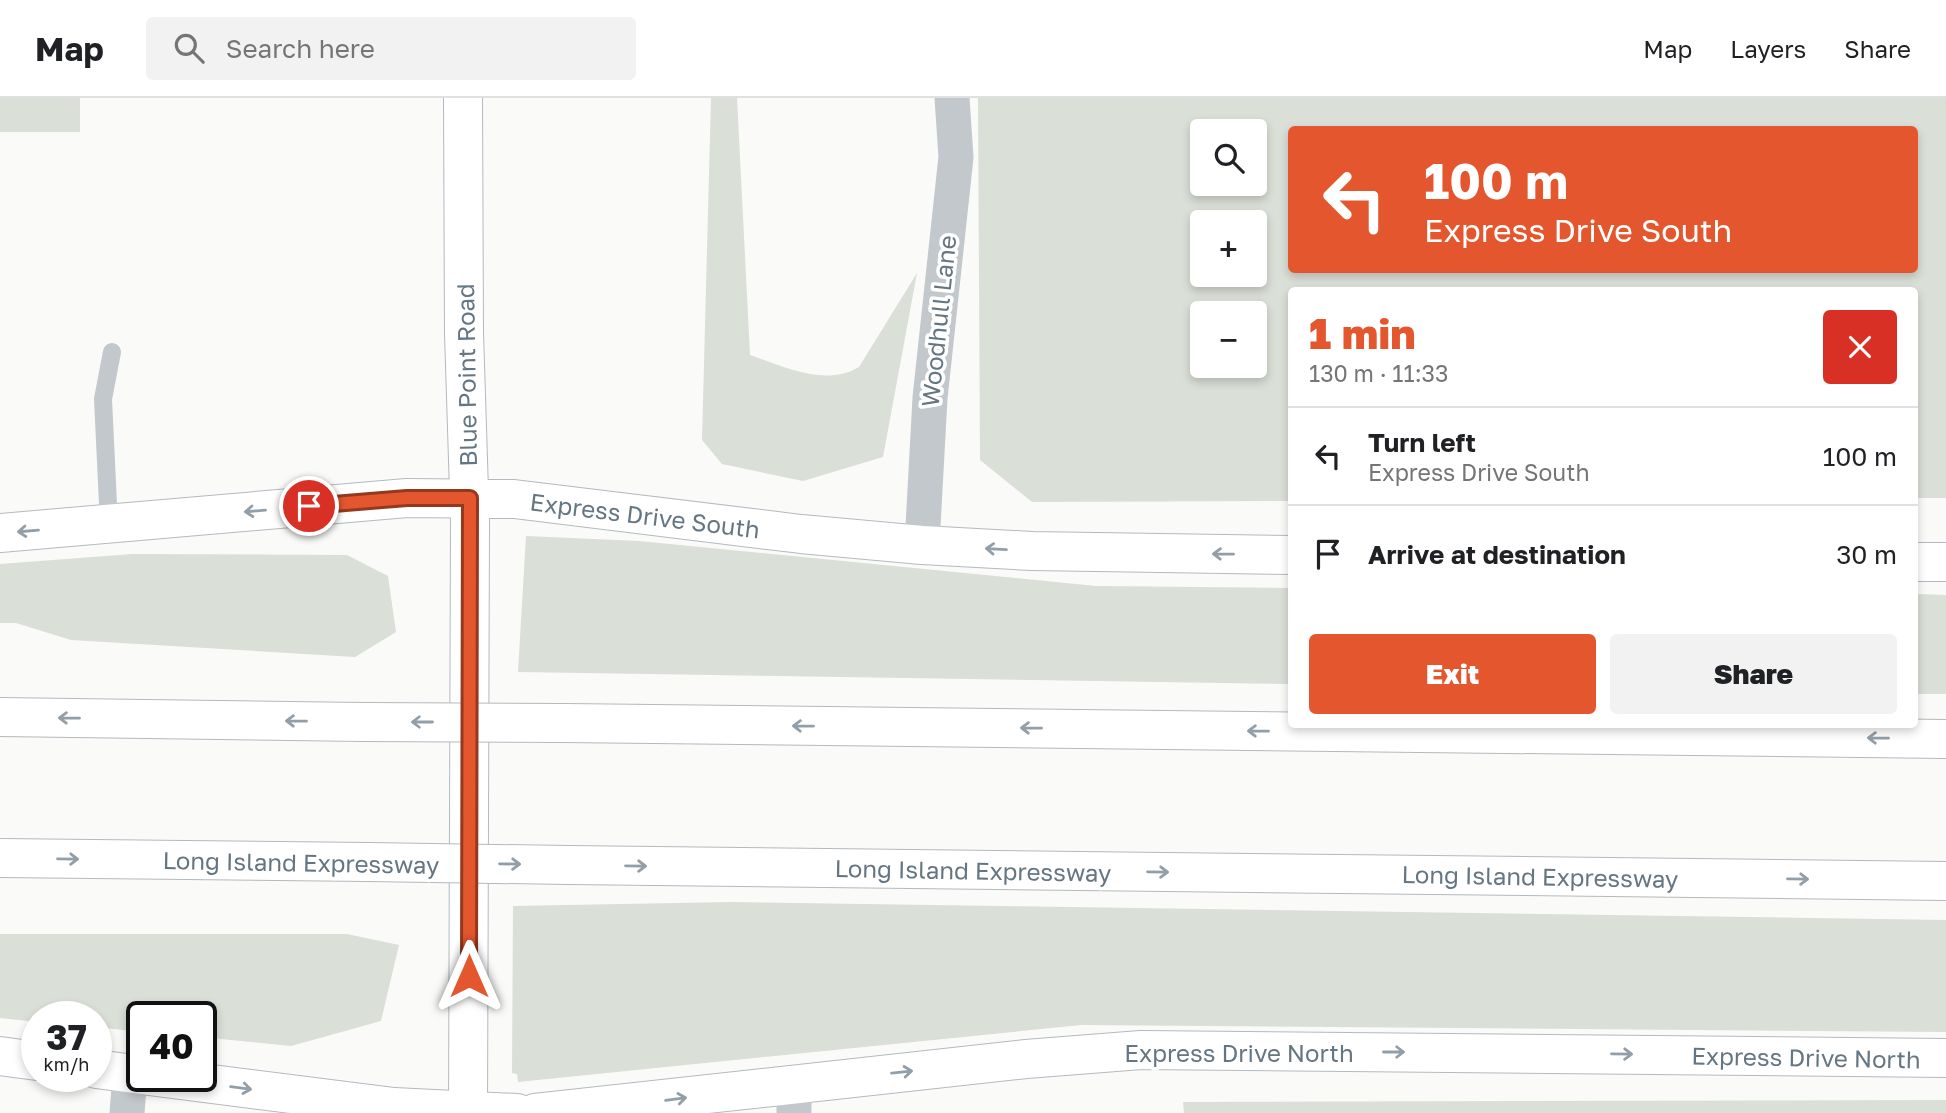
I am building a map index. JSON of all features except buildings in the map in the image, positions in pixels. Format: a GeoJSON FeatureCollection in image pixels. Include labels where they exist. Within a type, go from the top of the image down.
{"type":"FeatureCollection","features":[{"type":"Feature","properties":{"kind":"main road","name":"Blue Point Road"},"geometry":{"type":"LineString","coordinates":[[463,98],[464,333],[470,498],[468,1113]]}},
{"type":"Feature","properties":{"kind":"main road","name":"Express Drive South"},"geometry":{"type":"LineString","coordinates":[[0,533],[407,498],[470,498],[533,501],[664,519],[922,545],[1044,551],[1288,555]]}},
{"type":"Feature","properties":{"kind":"main road"},"geometry":{"type":"LineString","coordinates":[[1918,562],[1946,562]]}},
{"type":"Feature","properties":{"kind":"main road"},"geometry":{"type":"LineString","coordinates":[[0,717],[1946,739]]}},
{"type":"Feature","properties":{"kind":"main road","name":"Long Island Expressway"},"geometry":{"type":"LineString","coordinates":[[0,858],[1946,881]]}},
{"type":"Feature","properties":{"kind":"main road","name":"Express Drive North"},"geometry":{"type":"LineString","coordinates":[[535,1113],[794,1099],[1081,1053],[1141,1050],[1946,1058]]}},
{"type":"Feature","properties":{"kind":"main road"},"geometry":{"type":"LineString","coordinates":[[0,1056],[21,1059]]}},
{"type":"Feature","properties":{"kind":"main road"},"geometry":{"type":"LineString","coordinates":[[217,1085],[369,1104],[468,1113],[517,1113]]}},
{"type":"Feature","properties":{"kind":"street","name":"Woodhull Lane"},"geometry":{"type":"LineString","coordinates":[[922,545],[930,398],[956,157],[952,98]]}},
{"type":"Feature","properties":{"kind":"street"},"geometry":{"type":"LineString","coordinates":[[127,1113],[128,1092]]}},
{"type":"Feature","properties":{"kind":"lane"},"geometry":{"type":"LineString","coordinates":[[109,525],[103,398],[112,352]]}},
{"type":"Feature","properties":{"kind":"shaded area"},"geometry":{"type":"Polygon","coordinates":[[[0,98],[80,98],[80,132],[0,132],[0,98]]]}},
{"type":"Feature","properties":{"kind":"shaded area"},"geometry":{"type":"Polygon","coordinates":[[[711,98],[737,98],[750,355],[819,375],[846,373],[859,367],[917,273],[883,457],[803,481],[722,464],[702,440],[711,98]]]}},
{"type":"Feature","properties":{"kind":"shaded area"},"geometry":{"type":"Polygon","coordinates":[[[978,98],[1946,98],[1946,498],[1918,498],[1918,287],[1288,287],[1288,501],[1032,502],[980,460],[978,98]]]}},
{"type":"Feature","properties":{"kind":"shaded area"},"geometry":{"type":"Polygon","coordinates":[[[526,536],[639,541],[1096,586],[1288,588],[1288,684],[518,672],[526,536]]]}},
{"type":"Feature","properties":{"kind":"shaded area"},"geometry":{"type":"Polygon","coordinates":[[[132,554],[347,555],[388,576],[396,632],[355,657],[71,640],[16,623],[0,623],[0,564],[132,554]]]}},
{"type":"Feature","properties":{"kind":"shaded area"},"geometry":{"type":"Polygon","coordinates":[[[1918,594],[1946,595],[1946,694],[1918,694],[1918,594]]]}},
{"type":"Feature","properties":{"kind":"shaded area"},"geometry":{"type":"Polygon","coordinates":[[[731,902],[1946,920],[1946,1032],[1081,1025],[518,1082],[517,1074],[512,1073],[513,906],[731,902]]]}},
{"type":"Feature","properties":{"kind":"shaded area"},"geometry":{"type":"Polygon","coordinates":[[[0,934],[347,934],[399,945],[381,1021],[291,1046],[217,1039],[217,1001],[126,1001],[126,1030],[112,1029],[112,1001],[21,1001],[21,1020],[0,1018],[0,934]]]}},
{"type":"Feature","properties":{"kind":"shaded area"},"geometry":{"type":"Polygon","coordinates":[[[1946,1100],[1946,1113],[1184,1113],[1183,1102],[1946,1100]]]}},
{"type":"Feature","properties":{"kind":"route"},"geometry":{"type":"LineString","coordinates":[[309,506],[407,498],[470,498],[469,976]]}}]}
